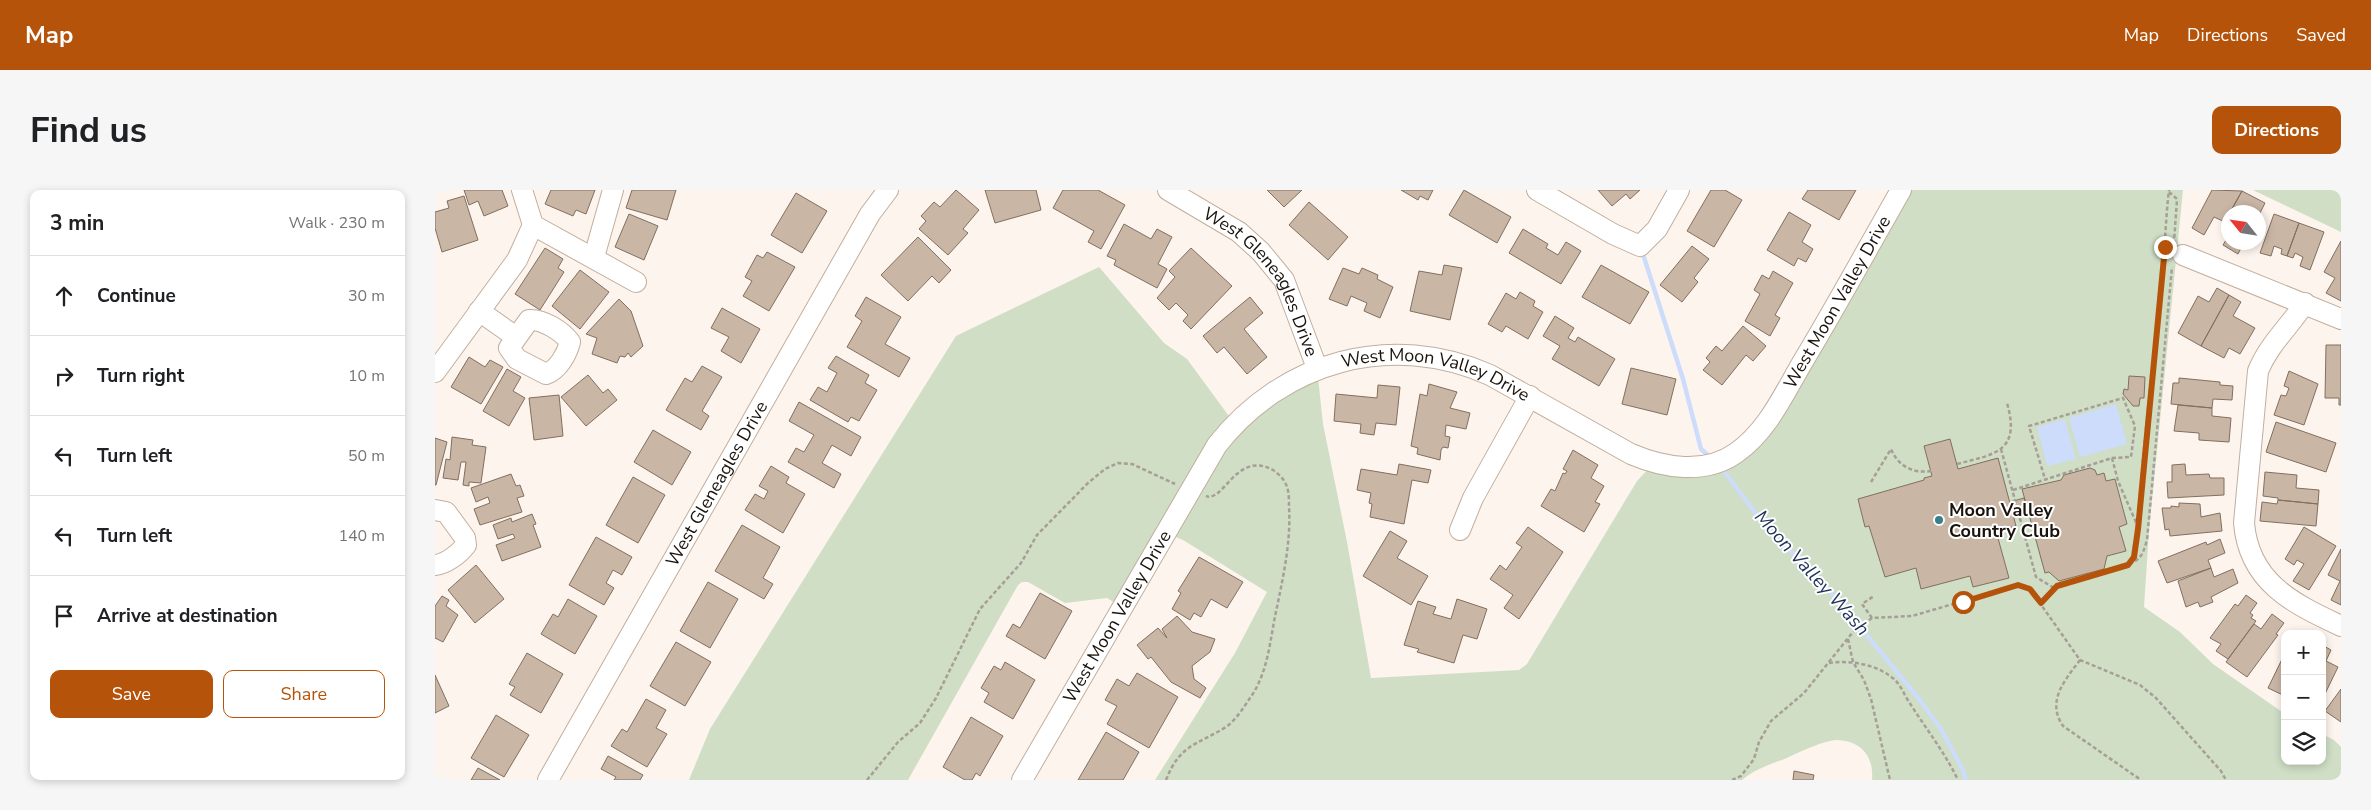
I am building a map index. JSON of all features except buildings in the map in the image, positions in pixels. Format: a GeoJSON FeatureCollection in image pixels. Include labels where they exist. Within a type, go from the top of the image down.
{"type":"FeatureCollection","features":[{"type":"Feature","properties":{"kind":"street"},"geometry":{"type":"LineString","coordinates":[[435,372],[517,260],[533,225],[522,190]]}},
{"type":"Feature","properties":{"kind":"street"},"geometry":{"type":"LineString","coordinates":[[594,257],[613,190]]}},
{"type":"Feature","properties":{"kind":"street","name":"West Gleneagles Drive"},"geometry":{"type":"LineString","coordinates":[[549,780],[870,214],[888,190]]}},
{"type":"Feature","properties":{"kind":"street","name":"West Gleneagles Drive"},"geometry":{"type":"LineString","coordinates":[[1168,190],[1239,232],[1261,252],[1284,280],[1317,368]]}},
{"type":"Feature","properties":{"kind":"street"},"geometry":{"type":"LineString","coordinates":[[1537,190],[1613,234],[1639,246],[1657,229],[1679,190]]}},
{"type":"Feature","properties":{"kind":"street","name":"West Moon Valley Drive"},"geometry":{"type":"LineString","coordinates":[[1023,780],[1217,445],[1234,423],[1276,390],[1317,368],[1361,357],[1395,354],[1425,356],[1471,366],[1531,396],[1631,454],[1653,464],[1669,467],[1705,466],[1717,463],[1737,453],[1772,416],[1901,190]]}},
{"type":"Feature","properties":{"kind":"street"},"geometry":{"type":"LineString","coordinates":[[533,225],[594,257],[636,282]]}},
{"type":"Feature","properties":{"kind":"street"},"geometry":{"type":"LineString","coordinates":[[2177,254],[2305,303],[2341,319]]}},
{"type":"Feature","properties":{"kind":"street"},"geometry":{"type":"LineString","coordinates":[[2305,303],[2293,322],[2276,338],[2265,354],[2258,371],[2244,523],[2249,552],[2266,580],[2281,593],[2307,610],[2341,626]]}},
{"type":"Feature","properties":{"kind":"street"},"geometry":{"type":"LineString","coordinates":[[479,311],[516,337]]}},
{"type":"Feature","properties":{"kind":"street"},"geometry":{"type":"LineString","coordinates":[[1461,530],[1473,498],[1531,396]]}},
{"type":"Feature","properties":{"kind":"street"},"geometry":{"type":"LineString","coordinates":[[435,510],[446,512],[465,538],[466,545],[444,562],[435,565]]}},
{"type":"Feature","properties":{"kind":"path"},"geometry":{"type":"LineString","coordinates":[[2041,603],[2057,586],[2128,565],[2139,560],[2143,554],[2147,540],[2177,254],[2177,199],[2169,191]]}},
{"type":"Feature","properties":{"kind":"path"},"geometry":{"type":"LineString","coordinates":[[2128,565],[2134,557],[2138,529],[2142,471],[2162,287],[2165,214],[2169,191]]}},
{"type":"Feature","properties":{"kind":"path"},"geometry":{"type":"LineString","coordinates":[[2013,490],[2112,458],[2131,456],[2135,426],[2123,398],[2029,426],[2045,479]]}},
{"type":"Feature","properties":{"kind":"path"},"geometry":{"type":"LineString","coordinates":[[1957,464],[1995,454],[2001,450],[2011,430],[2011,417],[2007,403]]}},
{"type":"Feature","properties":{"kind":"path"},"geometry":{"type":"LineString","coordinates":[[1871,482],[1891,449],[1896,459],[1909,469],[1923,472],[1931,471]]}},
{"type":"Feature","properties":{"kind":"path"},"geometry":{"type":"LineString","coordinates":[[2001,450],[2036,577],[2054,588]]}},
{"type":"Feature","properties":{"kind":"path"},"geometry":{"type":"LineString","coordinates":[[2112,458],[2118,481],[2138,529]]}},
{"type":"Feature","properties":{"kind":"path"},"geometry":{"type":"LineString","coordinates":[[1732,780],[1741,776],[1754,759],[1759,742],[1771,721],[1804,692],[1853,632],[1871,618],[1912,616],[2018,585],[2030,589],[2081,660],[2141,685],[2156,698],[2216,765],[2226,780]]}},
{"type":"Feature","properties":{"kind":"path"},"geometry":{"type":"LineString","coordinates":[[1871,618],[1862,604],[1874,596]]}},
{"type":"Feature","properties":{"kind":"path"},"geometry":{"type":"LineString","coordinates":[[1848,639],[1853,662],[1871,699],[1890,780]]}},
{"type":"Feature","properties":{"kind":"path"},"geometry":{"type":"LineString","coordinates":[[2081,660],[2065,680],[2057,696],[2056,716],[2063,726],[2141,780]]}},
{"type":"Feature","properties":{"kind":"path"},"geometry":{"type":"LineString","coordinates":[[1827,664],[1843,661],[1853,662],[1877,669],[1895,680],[1949,761],[1958,780]]}},
{"type":"Feature","properties":{"kind":"green space","name":"Moon Valley Country Club"},"geometry":{"type":"Polygon","coordinates":[[[1901,190],[2183,190],[2149,531],[2144,607],[2180,632],[2213,664],[2281,711],[2281,765],[2326,765],[2326,736],[2334,740],[2341,747],[2341,780],[1872,780],[1871,764],[1865,752],[1853,743],[1837,740],[1819,744],[1763,767],[1742,780],[1155,780],[1235,653],[1267,592],[1183,540],[1166,533],[1122,607],[1107,598],[1065,603],[1028,582],[1022,582],[1018,585],[908,780],[689,780],[710,729],[956,336],[1099,267],[1164,343],[1187,359],[1234,423],[1317,368],[1323,424],[1347,542],[1371,678],[1519,670],[1527,664],[1637,481],[1653,464],[1737,453],[1901,190]]]}},
{"type":"Feature","properties":{"kind":"green space"},"geometry":{"type":"Polygon","coordinates":[[[2253,190],[2341,190],[2341,232],[2253,190]]]}},
{"type":"Feature","properties":{"kind":"water"},"geometry":{"type":"Polygon","coordinates":[[[2116,404],[2127,444],[2080,457],[2069,418],[2116,404]]]}},
{"type":"Feature","properties":{"kind":"water"},"geometry":{"type":"Polygon","coordinates":[[[2065,419],[2076,459],[2047,466],[2037,427],[2065,419]]]}},
{"type":"Feature","properties":{"kind":"waterway","name":"Moon Valley Wash"},"geometry":{"type":"LineString","coordinates":[[1642,251],[1683,379],[1701,449],[1711,458]]}},
{"type":"Feature","properties":{"kind":"waterway","name":"Moon Valley Wash"},"geometry":{"type":"LineString","coordinates":[[1720,466],[1769,531],[1810,569],[1919,699],[1941,729],[1962,768],[1966,780]]}},
{"type":"Feature","properties":{"kind":"place","name":"Moon Valley Country Club"},"geometry":{"type":"Point","coordinates":[1939,520]}},
{"type":"Feature","properties":{"kind":"route"},"geometry":{"type":"LineString","coordinates":[[1963,602],[2018,585],[2030,589],[2041,603],[2057,586],[2128,565],[2134,557],[2165,247]]}}]}
